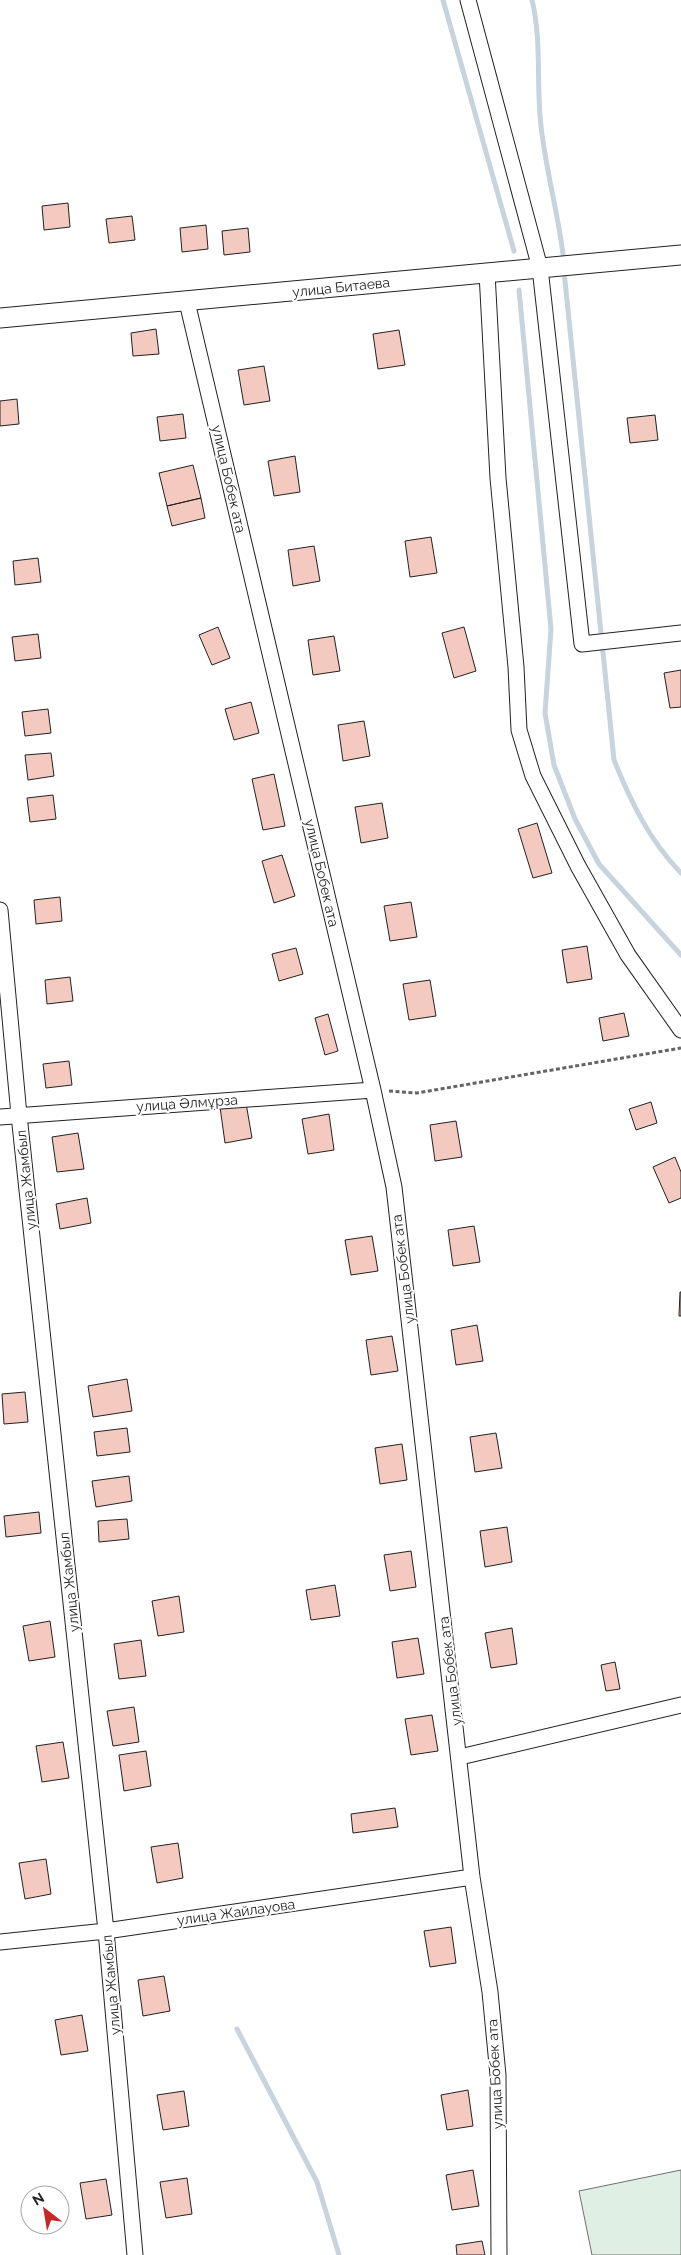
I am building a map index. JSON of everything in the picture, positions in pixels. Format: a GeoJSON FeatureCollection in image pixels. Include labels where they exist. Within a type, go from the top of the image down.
{"type":"FeatureCollection","features":[{"type":"Feature","properties":{"kind":"street"},"geometry":{"type":"LineString","coordinates":[[468,0],[540,268],[582,644],[681,633]]}},
{"type":"Feature","properties":{"kind":"street","name":"улица Битаева"},"geometry":{"type":"LineString","coordinates":[[0,318],[681,255]]}},
{"type":"Feature","properties":{"kind":"street"},"geometry":{"type":"LineString","coordinates":[[487,273],[498,478],[516,668],[519,730],[533,776],[578,866],[628,955],[681,1030]]}},
{"type":"Feature","properties":{"kind":"street","name":"улица Бобек ата"},"geometry":{"type":"LineString","coordinates":[[187,302],[373,1090],[394,1187],[460,1757],[472,1877],[490,1992],[498,2074],[499,2255]]}},
{"type":"Feature","properties":{"kind":"street","name":"улица Жамбыл"},"geometry":{"type":"LineString","coordinates":[[0,910],[19,1115],[106,1931],[134,2255]]}},
{"type":"Feature","properties":{"kind":"street","name":"улица Әлмұрза"},"geometry":{"type":"LineString","coordinates":[[0,1117],[373,1090]]}},
{"type":"Feature","properties":{"kind":"street"},"geometry":{"type":"LineString","coordinates":[[460,1757],[681,1705]]}},
{"type":"Feature","properties":{"kind":"street","name":"улица Жайлауова"},"geometry":{"type":"LineString","coordinates":[[0,1942],[106,1931],[472,1877]]}},
{"type":"Feature","properties":{"kind":"path"},"geometry":{"type":"LineString","coordinates":[[373,1090],[417,1092],[681,1048]]}},
{"type":"Feature","properties":{"kind":"green space"},"geometry":{"type":"Polygon","coordinates":[[[681,2170],[681,2255],[592,2255],[579,2191],[681,2170]]]}},
{"type":"Feature","properties":{"kind":"building"},"geometry":{"type":"Polygon","coordinates":[[[68,203],[70,227],[44,230],[42,206],[68,203]]]}},
{"type":"Feature","properties":{"kind":"building"},"geometry":{"type":"Polygon","coordinates":[[[132,216],[135,240],[109,243],[106,219],[132,216]]]}},
{"type":"Feature","properties":{"kind":"building"},"geometry":{"type":"Polygon","coordinates":[[[206,225],[208,249],[182,252],[180,228],[206,225]]]}},
{"type":"Feature","properties":{"kind":"building"},"geometry":{"type":"Polygon","coordinates":[[[248,228],[250,252],[224,255],[222,231],[248,228]]]}},
{"type":"Feature","properties":{"kind":"building"},"geometry":{"type":"Polygon","coordinates":[[[156,329],[159,354],[133,356],[131,333],[156,329]]]}},
{"type":"Feature","properties":{"kind":"building"},"geometry":{"type":"Polygon","coordinates":[[[399,330],[405,365],[378,369],[373,334],[399,330]]]}},
{"type":"Feature","properties":{"kind":"building"},"geometry":{"type":"Polygon","coordinates":[[[264,366],[270,401],[244,405],[238,370],[264,366]]]}},
{"type":"Feature","properties":{"kind":"building"},"geometry":{"type":"Polygon","coordinates":[[[17,399],[19,424],[0,426],[0,401],[17,399]]]}},
{"type":"Feature","properties":{"kind":"building"},"geometry":{"type":"Polygon","coordinates":[[[183,414],[186,438],[160,441],[157,417],[183,414]]]}},
{"type":"Feature","properties":{"kind":"building"},"geometry":{"type":"Polygon","coordinates":[[[655,415],[658,440],[630,443],[627,418],[655,415]]]}},
{"type":"Feature","properties":{"kind":"building"},"geometry":{"type":"Polygon","coordinates":[[[295,456],[300,492],[274,496],[268,461],[295,456]]]}},
{"type":"Feature","properties":{"kind":"building"},"geometry":{"type":"Polygon","coordinates":[[[193,465],[201,498],[167,506],[159,473],[193,465]]]}},
{"type":"Feature","properties":{"kind":"building"},"geometry":{"type":"Polygon","coordinates":[[[201,498],[205,518],[172,526],[167,506],[201,498]]]}},
{"type":"Feature","properties":{"kind":"building"},"geometry":{"type":"Polygon","coordinates":[[[431,537],[437,573],[410,577],[405,541],[431,537]]]}},
{"type":"Feature","properties":{"kind":"building"},"geometry":{"type":"Polygon","coordinates":[[[314,546],[320,581],[293,586],[288,550],[314,546]]]}},
{"type":"Feature","properties":{"kind":"building"},"geometry":{"type":"Polygon","coordinates":[[[38,558],[41,582],[15,585],[13,561],[38,558]]]}},
{"type":"Feature","properties":{"kind":"building"},"geometry":{"type":"Polygon","coordinates":[[[218,627],[230,658],[212,665],[199,635],[218,627]]]}},
{"type":"Feature","properties":{"kind":"building"},"geometry":{"type":"Polygon","coordinates":[[[464,627],[476,671],[454,678],[442,633],[464,627]]]}},
{"type":"Feature","properties":{"kind":"building"},"geometry":{"type":"Polygon","coordinates":[[[38,634],[41,658],[15,661],[12,637],[38,634]]]}},
{"type":"Feature","properties":{"kind":"building"},"geometry":{"type":"Polygon","coordinates":[[[334,636],[340,671],[313,675],[308,640],[334,636]]]}},
{"type":"Feature","properties":{"kind":"building"},"geometry":{"type":"Polygon","coordinates":[[[681,670],[681,707],[670,708],[664,673],[681,670]]]}},
{"type":"Feature","properties":{"kind":"building"},"geometry":{"type":"Polygon","coordinates":[[[251,702],[259,733],[234,740],[225,709],[251,702]]]}},
{"type":"Feature","properties":{"kind":"building"},"geometry":{"type":"Polygon","coordinates":[[[48,709],[51,733],[25,736],[22,712],[48,709]]]}},
{"type":"Feature","properties":{"kind":"building"},"geometry":{"type":"Polygon","coordinates":[[[364,721],[370,756],[343,761],[338,725],[364,721]]]}},
{"type":"Feature","properties":{"kind":"building"},"geometry":{"type":"Polygon","coordinates":[[[51,753],[54,776],[28,780],[25,755],[51,753]]]}},
{"type":"Feature","properties":{"kind":"building"},"geometry":{"type":"Polygon","coordinates":[[[274,774],[285,826],[263,830],[252,779],[274,774]]]}},
{"type":"Feature","properties":{"kind":"building"},"geometry":{"type":"Polygon","coordinates":[[[53,795],[56,819],[30,822],[27,798],[53,795]]]}},
{"type":"Feature","properties":{"kind":"building"},"geometry":{"type":"Polygon","coordinates":[[[382,803],[388,838],[361,843],[355,807],[382,803]]]}},
{"type":"Feature","properties":{"kind":"building"},"geometry":{"type":"Polygon","coordinates":[[[537,823],[552,873],[533,878],[518,829],[537,823]]]}},
{"type":"Feature","properties":{"kind":"building"},"geometry":{"type":"Polygon","coordinates":[[[282,855],[295,896],[274,903],[262,861],[282,855]]]}},
{"type":"Feature","properties":{"kind":"building"},"geometry":{"type":"Polygon","coordinates":[[[60,897],[62,921],[36,924],[34,900],[60,897]]]}},
{"type":"Feature","properties":{"kind":"building"},"geometry":{"type":"Polygon","coordinates":[[[411,902],[417,937],[390,941],[384,906],[411,902]]]}},
{"type":"Feature","properties":{"kind":"building"},"geometry":{"type":"Polygon","coordinates":[[[587,946],[592,979],[567,983],[562,950],[587,946]]]}},
{"type":"Feature","properties":{"kind":"building"},"geometry":{"type":"Polygon","coordinates":[[[296,948],[303,974],[279,981],[272,954],[296,948]]]}},
{"type":"Feature","properties":{"kind":"building"},"geometry":{"type":"Polygon","coordinates":[[[70,977],[73,1001],[47,1004],[45,980],[70,977]]]}},
{"type":"Feature","properties":{"kind":"building"},"geometry":{"type":"Polygon","coordinates":[[[430,980],[436,1016],[409,1020],[403,984],[430,980]]]}},
{"type":"Feature","properties":{"kind":"building"},"geometry":{"type":"Polygon","coordinates":[[[624,1013],[629,1036],[603,1041],[599,1018],[624,1013]]]}},
{"type":"Feature","properties":{"kind":"building"},"geometry":{"type":"Polygon","coordinates":[[[328,1014],[338,1051],[325,1055],[315,1018],[328,1014]]]}},
{"type":"Feature","properties":{"kind":"building"},"geometry":{"type":"Polygon","coordinates":[[[69,1061],[72,1085],[46,1088],[43,1064],[69,1061]]]}},
{"type":"Feature","properties":{"kind":"building"},"geometry":{"type":"Polygon","coordinates":[[[651,1102],[657,1123],[636,1130],[629,1109],[651,1102]]]}},
{"type":"Feature","properties":{"kind":"building"},"geometry":{"type":"Polygon","coordinates":[[[246,1103],[252,1138],[225,1143],[220,1107],[246,1103]]]}},
{"type":"Feature","properties":{"kind":"building"},"geometry":{"type":"Polygon","coordinates":[[[329,1114],[334,1150],[308,1154],[302,1119],[329,1114]]]}},
{"type":"Feature","properties":{"kind":"building"},"geometry":{"type":"Polygon","coordinates":[[[456,1121],[462,1157],[435,1161],[430,1125],[456,1121]]]}},
{"type":"Feature","properties":{"kind":"building"},"geometry":{"type":"Polygon","coordinates":[[[78,1133],[84,1169],[57,1172],[52,1137],[78,1133]]]}},
{"type":"Feature","properties":{"kind":"building"},"geometry":{"type":"Polygon","coordinates":[[[675,1157],[681,1172],[681,1198],[669,1203],[653,1167],[675,1157]]]}},
{"type":"Feature","properties":{"kind":"building"},"geometry":{"type":"Polygon","coordinates":[[[87,1198],[91,1223],[60,1229],[56,1204],[87,1198]]]}},
{"type":"Feature","properties":{"kind":"building"},"geometry":{"type":"Polygon","coordinates":[[[474,1226],[480,1262],[453,1266],[448,1230],[474,1226]]]}},
{"type":"Feature","properties":{"kind":"building"},"geometry":{"type":"Polygon","coordinates":[[[372,1236],[378,1271],[351,1275],[345,1240],[372,1236]]]}},
{"type":"Feature","properties":{"kind":"building"},"geometry":{"type":"Polygon","coordinates":[[[680,1292],[681,1316],[679,1316],[680,1292]]]}},
{"type":"Feature","properties":{"kind":"building"},"geometry":{"type":"Polygon","coordinates":[[[477,1325],[483,1361],[456,1365],[451,1330],[477,1325]]]}},
{"type":"Feature","properties":{"kind":"building"},"geometry":{"type":"Polygon","coordinates":[[[392,1336],[398,1371],[371,1375],[366,1340],[392,1336]]]}},
{"type":"Feature","properties":{"kind":"building"},"geometry":{"type":"Polygon","coordinates":[[[127,1379],[132,1411],[93,1417],[88,1386],[127,1379]]]}},
{"type":"Feature","properties":{"kind":"building"},"geometry":{"type":"Polygon","coordinates":[[[25,1392],[28,1422],[4,1424],[2,1394],[25,1392]]]}},
{"type":"Feature","properties":{"kind":"building"},"geometry":{"type":"Polygon","coordinates":[[[127,1428],[130,1452],[97,1456],[94,1432],[127,1428]]]}},
{"type":"Feature","properties":{"kind":"building"},"geometry":{"type":"Polygon","coordinates":[[[496,1433],[502,1468],[475,1472],[470,1437],[496,1433]]]}},
{"type":"Feature","properties":{"kind":"building"},"geometry":{"type":"Polygon","coordinates":[[[402,1444],[407,1480],[380,1484],[375,1448],[402,1444]]]}},
{"type":"Feature","properties":{"kind":"building"},"geometry":{"type":"Polygon","coordinates":[[[129,1476],[132,1501],[96,1507],[92,1481],[129,1476]]]}},
{"type":"Feature","properties":{"kind":"building"},"geometry":{"type":"Polygon","coordinates":[[[39,1512],[41,1533],[6,1537],[4,1516],[39,1512]]]}},
{"type":"Feature","properties":{"kind":"building"},"geometry":{"type":"Polygon","coordinates":[[[127,1519],[129,1539],[99,1542],[98,1521],[127,1519]]]}},
{"type":"Feature","properties":{"kind":"building"},"geometry":{"type":"Polygon","coordinates":[[[507,1527],[512,1562],[485,1567],[480,1531],[507,1527]]]}},
{"type":"Feature","properties":{"kind":"building"},"geometry":{"type":"Polygon","coordinates":[[[411,1551],[416,1587],[390,1591],[384,1555],[411,1551]]]}},
{"type":"Feature","properties":{"kind":"building"},"geometry":{"type":"Polygon","coordinates":[[[335,1585],[340,1616],[311,1620],[306,1590],[335,1585]]]}},
{"type":"Feature","properties":{"kind":"building"},"geometry":{"type":"Polygon","coordinates":[[[179,1596],[184,1632],[158,1636],[152,1601],[179,1596]]]}},
{"type":"Feature","properties":{"kind":"building"},"geometry":{"type":"Polygon","coordinates":[[[50,1621],[55,1657],[29,1661],[23,1626],[50,1621]]]}},
{"type":"Feature","properties":{"kind":"building"},"geometry":{"type":"Polygon","coordinates":[[[512,1628],[517,1664],[491,1668],[485,1633],[512,1628]]]}},
{"type":"Feature","properties":{"kind":"building"},"geometry":{"type":"Polygon","coordinates":[[[418,1638],[424,1674],[397,1678],[392,1642],[418,1638]]]}},
{"type":"Feature","properties":{"kind":"building"},"geometry":{"type":"Polygon","coordinates":[[[141,1640],[146,1676],[119,1679],[114,1644],[141,1640]]]}},
{"type":"Feature","properties":{"kind":"building"},"geometry":{"type":"Polygon","coordinates":[[[615,1662],[620,1689],[606,1691],[601,1665],[615,1662]]]}},
{"type":"Feature","properties":{"kind":"building"},"geometry":{"type":"Polygon","coordinates":[[[134,1707],[139,1742],[113,1746],[107,1711],[134,1707]]]}},
{"type":"Feature","properties":{"kind":"building"},"geometry":{"type":"Polygon","coordinates":[[[432,1715],[438,1751],[411,1755],[405,1719],[432,1715]]]}},
{"type":"Feature","properties":{"kind":"building"},"geometry":{"type":"Polygon","coordinates":[[[63,1742],[69,1778],[42,1782],[36,1746],[63,1742]]]}},
{"type":"Feature","properties":{"kind":"building"},"geometry":{"type":"Polygon","coordinates":[[[146,1751],[151,1786],[124,1791],[119,1755],[146,1751]]]}},
{"type":"Feature","properties":{"kind":"building"},"geometry":{"type":"Polygon","coordinates":[[[395,1808],[398,1827],[353,1833],[351,1814],[395,1808]]]}},
{"type":"Feature","properties":{"kind":"building"},"geometry":{"type":"Polygon","coordinates":[[[178,1843],[183,1878],[157,1883],[151,1847],[178,1843]]]}},
{"type":"Feature","properties":{"kind":"building"},"geometry":{"type":"Polygon","coordinates":[[[46,1859],[51,1894],[25,1899],[19,1863],[46,1859]]]}},
{"type":"Feature","properties":{"kind":"building"},"geometry":{"type":"Polygon","coordinates":[[[451,1927],[456,1963],[430,1967],[424,1931],[451,1927]]]}},
{"type":"Feature","properties":{"kind":"building"},"geometry":{"type":"Polygon","coordinates":[[[164,1976],[170,2011],[143,2016],[138,1980],[164,1976]]]}},
{"type":"Feature","properties":{"kind":"building"},"geometry":{"type":"Polygon","coordinates":[[[82,2015],[88,2051],[61,2055],[55,2020],[82,2015]]]}},
{"type":"Feature","properties":{"kind":"building"},"geometry":{"type":"Polygon","coordinates":[[[468,2090],[473,2126],[447,2130],[441,2095],[468,2090]]]}},
{"type":"Feature","properties":{"kind":"building"},"geometry":{"type":"Polygon","coordinates":[[[184,2091],[189,2126],[163,2130],[157,2095],[184,2091]]]}},
{"type":"Feature","properties":{"kind":"building"},"geometry":{"type":"Polygon","coordinates":[[[473,2170],[479,2206],[452,2210],[446,2175],[473,2170]]]}},
{"type":"Feature","properties":{"kind":"building"},"geometry":{"type":"Polygon","coordinates":[[[187,2178],[192,2214],[166,2218],[160,2182],[187,2178]]]}},
{"type":"Feature","properties":{"kind":"building"},"geometry":{"type":"Polygon","coordinates":[[[106,2179],[112,2215],[86,2219],[80,2183],[106,2179]]]}},
{"type":"Feature","properties":{"kind":"building"},"geometry":{"type":"Polygon","coordinates":[[[482,2241],[485,2255],[457,2255],[456,2245],[482,2241]]]}},
{"type":"Feature","properties":{"kind":"waterway"},"geometry":{"type":"LineString","coordinates":[[443,0],[514,251]]}},
{"type":"Feature","properties":{"kind":"waterway"},"geometry":{"type":"LineString","coordinates":[[532,0],[537,31],[541,126],[564,262]]}},
{"type":"Feature","properties":{"kind":"waterway"},"geometry":{"type":"LineString","coordinates":[[564,271],[614,760],[627,791],[650,834],[681,873]]}},
{"type":"Feature","properties":{"kind":"waterway"},"geometry":{"type":"LineString","coordinates":[[519,290],[551,629],[545,713],[554,765],[575,819],[599,864],[681,955]]}},
{"type":"Feature","properties":{"kind":"waterway"},"geometry":{"type":"LineString","coordinates":[[237,2029],[317,2182],[339,2255]]}}]}
